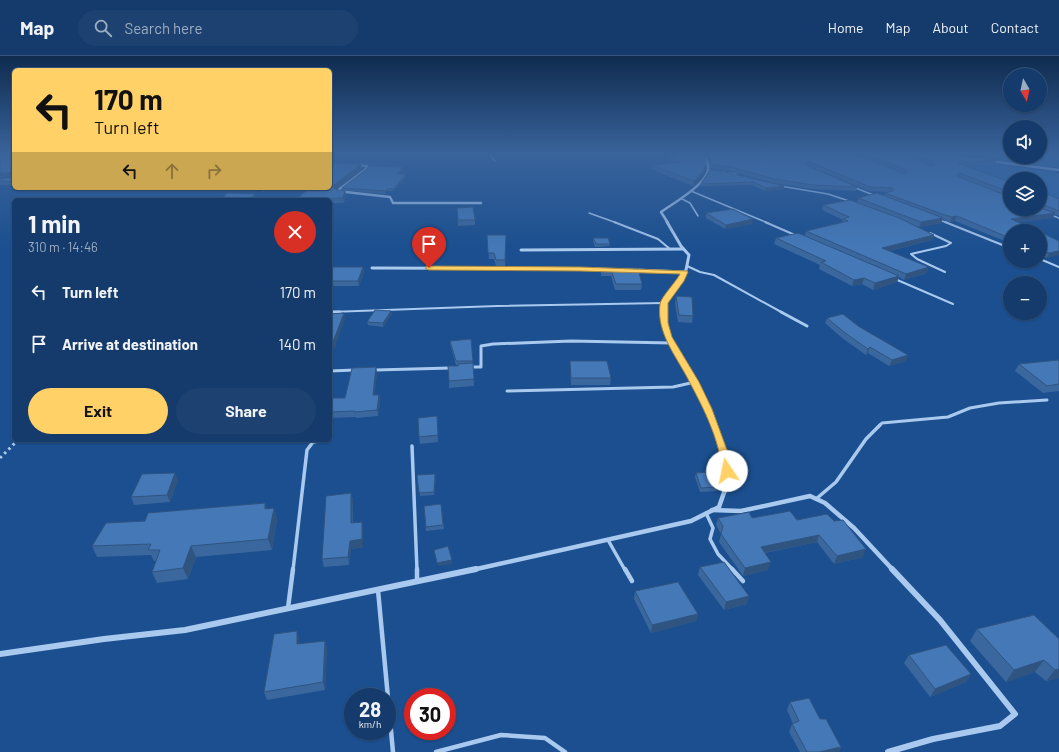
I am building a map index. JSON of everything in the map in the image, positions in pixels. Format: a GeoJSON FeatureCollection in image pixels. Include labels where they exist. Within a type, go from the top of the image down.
{"type":"FeatureCollection","features":[{"type":"Feature","properties":{"kind":"street"},"geometry":{"type":"LineString","coordinates":[[344,185],[337,191],[340,193],[390,197],[393,203],[481,203]]}},
{"type":"Feature","properties":{"kind":"street"},"geometry":{"type":"LineString","coordinates":[[0,654],[104,639],[185,630],[608,540],[690,521],[719,506],[728,481],[726,461],[708,409],[695,382],[668,337],[665,323],[664,303],[685,272],[689,256],[683,249],[661,212],[682,199],[698,185]]}},
{"type":"Feature","properties":{"kind":"street"},"geometry":{"type":"LineString","coordinates":[[521,250],[683,249]]}},
{"type":"Feature","properties":{"kind":"street"},"geometry":{"type":"LineString","coordinates":[[372,268],[608,270]]}},
{"type":"Feature","properties":{"kind":"street"},"geometry":{"type":"LineString","coordinates":[[631,270],[685,272]]}},
{"type":"Feature","properties":{"kind":"street"},"geometry":{"type":"LineString","coordinates":[[709,511],[741,511],[810,496],[825,503],[854,528],[940,620],[1015,714],[1000,726],[933,739],[888,752]]}},
{"type":"Feature","properties":{"kind":"lane"},"geometry":{"type":"LineString","coordinates":[[776,185],[828,194],[854,204]]}},
{"type":"Feature","properties":{"kind":"lane"},"geometry":{"type":"LineString","coordinates":[[851,185],[882,198]]}},
{"type":"Feature","properties":{"kind":"lane"},"geometry":{"type":"LineString","coordinates":[[692,191],[799,237]]}},
{"type":"Feature","properties":{"kind":"lane"},"geometry":{"type":"LineString","coordinates":[[682,199],[690,203],[698,216]]}},
{"type":"Feature","properties":{"kind":"lane"},"geometry":{"type":"LineString","coordinates":[[589,213],[658,238],[670,249]]}},
{"type":"Feature","properties":{"kind":"lane"},"geometry":{"type":"LineString","coordinates":[[1047,213],[1059,218]]}},
{"type":"Feature","properties":{"kind":"lane"},"geometry":{"type":"LineString","coordinates":[[933,218],[1003,245]]}},
{"type":"Feature","properties":{"kind":"lane"},"geometry":{"type":"LineString","coordinates":[[928,232],[951,243],[946,246],[911,254],[917,259],[945,272]]}},
{"type":"Feature","properties":{"kind":"lane"},"geometry":{"type":"LineString","coordinates":[[1047,262],[1059,267]]}},
{"type":"Feature","properties":{"kind":"lane"},"geometry":{"type":"LineString","coordinates":[[687,266],[700,272],[714,275],[807,326]]}},
{"type":"Feature","properties":{"kind":"lane"},"geometry":{"type":"LineString","coordinates":[[889,276],[953,304]]}},
{"type":"Feature","properties":{"kind":"lane"},"geometry":{"type":"LineString","coordinates":[[332,312],[535,304],[664,303]]}},
{"type":"Feature","properties":{"kind":"lane"},"geometry":{"type":"LineString","coordinates":[[465,367],[480,367],[481,346],[493,344],[571,341],[672,343]]}},
{"type":"Feature","properties":{"kind":"lane"},"geometry":{"type":"LineString","coordinates":[[367,370],[458,368]]}},
{"type":"Feature","properties":{"kind":"lane"},"geometry":{"type":"LineString","coordinates":[[332,371],[360,370]]}},
{"type":"Feature","properties":{"kind":"lane"},"geometry":{"type":"LineString","coordinates":[[507,391],[673,387],[695,382]]}},
{"type":"Feature","properties":{"kind":"lane"},"geometry":{"type":"LineString","coordinates":[[816,499],[836,482],[866,439],[882,423],[948,416],[970,408],[999,403],[1047,400]]}},
{"type":"Feature","properties":{"kind":"lane"},"geometry":{"type":"LineString","coordinates":[[288,608],[308,450],[313,442]]}},
{"type":"Feature","properties":{"kind":"lane"},"geometry":{"type":"LineString","coordinates":[[412,446],[417,580]]}},
{"type":"Feature","properties":{"kind":"lane"},"geometry":{"type":"LineString","coordinates":[[709,511],[713,528],[710,539],[712,544],[718,554],[742,581]]}},
{"type":"Feature","properties":{"kind":"lane"},"geometry":{"type":"LineString","coordinates":[[608,540],[632,581]]}},
{"type":"Feature","properties":{"kind":"lane"},"geometry":{"type":"LineString","coordinates":[[378,588],[382,616],[394,752]]}},
{"type":"Feature","properties":{"kind":"lane"},"geometry":{"type":"LineString","coordinates":[[436,752],[500,735],[546,738],[565,752]]}},
{"type":"Feature","properties":{"kind":"path"},"geometry":{"type":"LineString","coordinates":[[0,458],[16,442]]}},
{"type":"Feature","properties":{"kind":"shaded area"},"geometry":{"type":"Polygon","coordinates":[[[1047,185],[1059,185],[1059,200],[1047,196],[1047,185]]]}},
{"type":"Feature","properties":{"kind":"building"},"geometry":{"type":"Polygon","coordinates":[[[332,185],[334,185],[334,188],[338,190],[345,191],[343,198],[298,198],[307,190],[332,190],[332,185]]]}},
{"type":"Feature","properties":{"kind":"building"},"geometry":{"type":"Polygon","coordinates":[[[345,185],[397,185],[394,189],[387,189],[385,191],[342,188],[345,185]]]}},
{"type":"Feature","properties":{"kind":"building"},"geometry":{"type":"Polygon","coordinates":[[[761,185],[784,186],[766,188],[761,185]]]}},
{"type":"Feature","properties":{"kind":"building"},"geometry":{"type":"Polygon","coordinates":[[[824,185],[853,185],[857,187],[824,185]]]}},
{"type":"Feature","properties":{"kind":"building"},"geometry":{"type":"Polygon","coordinates":[[[866,185],[981,185],[1003,194],[1003,216],[1033,216],[1011,219],[1022,224],[1003,224],[1003,235],[957,216],[952,217],[945,215],[885,193],[893,191],[893,188],[866,185]]]}},
{"type":"Feature","properties":{"kind":"building"},"geometry":{"type":"Polygon","coordinates":[[[992,185],[1003,185],[1003,189],[992,185]]]}},
{"type":"Feature","properties":{"kind":"building"},"geometry":{"type":"Polygon","coordinates":[[[227,193],[255,194],[251,198],[223,198],[227,193]]]}},
{"type":"Feature","properties":{"kind":"building"},"geometry":{"type":"Polygon","coordinates":[[[877,193],[943,218],[921,222],[858,198],[877,193]]]}},
{"type":"Feature","properties":{"kind":"building"},"geometry":{"type":"Polygon","coordinates":[[[1047,194],[1059,199],[1059,211],[1047,206],[1047,194]]]}},
{"type":"Feature","properties":{"kind":"building"},"geometry":{"type":"Polygon","coordinates":[[[850,200],[899,218],[934,235],[882,248],[929,267],[906,274],[806,231],[848,221],[843,219],[849,217],[823,205],[850,200]]]}},
{"type":"Feature","properties":{"kind":"building"},"geometry":{"type":"Polygon","coordinates":[[[473,207],[475,220],[458,220],[457,208],[473,207]]]}},
{"type":"Feature","properties":{"kind":"building"},"geometry":{"type":"Polygon","coordinates":[[[733,209],[753,219],[726,225],[706,213],[733,209]]]}},
{"type":"Feature","properties":{"kind":"building"},"geometry":{"type":"Polygon","coordinates":[[[1047,210],[1055,213],[1047,214],[1047,210]]]}},
{"type":"Feature","properties":{"kind":"building"},"geometry":{"type":"Polygon","coordinates":[[[798,233],[899,276],[875,283],[864,278],[854,280],[821,262],[826,261],[776,238],[798,233]]]}},
{"type":"Feature","properties":{"kind":"building"},"geometry":{"type":"Polygon","coordinates":[[[487,235],[506,235],[505,260],[496,260],[494,253],[488,253],[487,235]]]}},
{"type":"Feature","properties":{"kind":"building"},"geometry":{"type":"Polygon","coordinates":[[[1047,235],[1059,241],[1059,251],[1047,252],[1047,235]]]}},
{"type":"Feature","properties":{"kind":"building"},"geometry":{"type":"Polygon","coordinates":[[[593,238],[608,238],[610,244],[596,244],[593,238]]]}},
{"type":"Feature","properties":{"kind":"building"},"geometry":{"type":"Polygon","coordinates":[[[332,267],[363,267],[358,281],[332,281],[332,267]]]}},
{"type":"Feature","properties":{"kind":"building"},"geometry":{"type":"Polygon","coordinates":[[[601,267],[638,268],[642,284],[616,284],[611,270],[602,270],[601,267]]]}},
{"type":"Feature","properties":{"kind":"building"},"geometry":{"type":"Polygon","coordinates":[[[676,296],[692,297],[693,316],[679,315],[676,296]]]}},
{"type":"Feature","properties":{"kind":"building"},"geometry":{"type":"Polygon","coordinates":[[[375,310],[391,311],[383,323],[367,322],[375,310]]]}},
{"type":"Feature","properties":{"kind":"building"},"geometry":{"type":"Polygon","coordinates":[[[344,313],[332,345],[332,314],[344,313]]]}},
{"type":"Feature","properties":{"kind":"building"},"geometry":{"type":"Polygon","coordinates":[[[843,314],[858,326],[908,355],[892,360],[870,347],[868,349],[827,318],[843,314]]]}},
{"type":"Feature","properties":{"kind":"building"},"geometry":{"type":"Polygon","coordinates":[[[471,339],[473,361],[456,361],[450,341],[471,339]]]}},
{"type":"Feature","properties":{"kind":"building"},"geometry":{"type":"Polygon","coordinates":[[[1059,360],[1059,384],[1047,386],[1019,364],[1059,360]]]}},
{"type":"Feature","properties":{"kind":"building"},"geometry":{"type":"Polygon","coordinates":[[[570,361],[607,361],[611,378],[571,378],[570,361]]]}},
{"type":"Feature","properties":{"kind":"building"},"geometry":{"type":"Polygon","coordinates":[[[473,363],[474,379],[449,381],[448,366],[473,363]]]}},
{"type":"Feature","properties":{"kind":"building"},"geometry":{"type":"Polygon","coordinates":[[[376,367],[373,395],[379,395],[377,410],[332,412],[332,398],[345,398],[352,368],[376,367]]]}},
{"type":"Feature","properties":{"kind":"building"},"geometry":{"type":"Polygon","coordinates":[[[437,416],[438,435],[419,437],[418,418],[437,416]]]}},
{"type":"Feature","properties":{"kind":"building"},"geometry":{"type":"Polygon","coordinates":[[[710,472],[717,487],[701,488],[696,473],[710,472]]]}},
{"type":"Feature","properties":{"kind":"building"},"geometry":{"type":"Polygon","coordinates":[[[175,473],[167,495],[131,497],[142,474],[175,473]]]}},
{"type":"Feature","properties":{"kind":"building"},"geometry":{"type":"Polygon","coordinates":[[[435,474],[434,492],[419,493],[417,475],[435,474]]]}},
{"type":"Feature","properties":{"kind":"building"},"geometry":{"type":"Polygon","coordinates":[[[351,493],[351,523],[362,522],[362,539],[350,541],[348,557],[322,559],[326,496],[351,493]]]}},
{"type":"Feature","properties":{"kind":"building"},"geometry":{"type":"Polygon","coordinates":[[[265,503],[265,509],[274,508],[268,539],[191,546],[183,568],[152,572],[160,550],[148,550],[151,544],[92,546],[106,523],[145,521],[148,513],[265,503]]]}},
{"type":"Feature","properties":{"kind":"building"},"geometry":{"type":"Polygon","coordinates":[[[441,504],[443,525],[426,527],[424,506],[441,504]]]}},
{"type":"Feature","properties":{"kind":"building"},"geometry":{"type":"Polygon","coordinates":[[[790,511],[797,520],[827,514],[834,521],[843,520],[866,549],[837,556],[819,535],[761,547],[771,562],[745,568],[721,534],[723,526],[718,518],[749,512],[752,518],[790,511]]]}},
{"type":"Feature","properties":{"kind":"building"},"geometry":{"type":"Polygon","coordinates":[[[448,546],[452,560],[437,563],[434,550],[448,546]]]}},
{"type":"Feature","properties":{"kind":"building"},"geometry":{"type":"Polygon","coordinates":[[[724,562],[749,596],[726,602],[700,567],[724,562]]]}},
{"type":"Feature","properties":{"kind":"building"},"geometry":{"type":"Polygon","coordinates":[[[678,582],[698,614],[652,625],[635,591],[678,582]]]}},
{"type":"Feature","properties":{"kind":"building"},"geometry":{"type":"Polygon","coordinates":[[[1034,615],[1059,639],[1059,669],[1055,670],[1044,660],[1014,670],[977,629],[1034,615]]]}},
{"type":"Feature","properties":{"kind":"building"},"geometry":{"type":"Polygon","coordinates":[[[297,631],[297,644],[325,641],[323,682],[264,692],[274,634],[297,631]]]}},
{"type":"Feature","properties":{"kind":"building"},"geometry":{"type":"Polygon","coordinates":[[[946,645],[971,674],[935,689],[909,655],[946,645]]]}},
{"type":"Feature","properties":{"kind":"building"},"geometry":{"type":"Polygon","coordinates":[[[809,698],[820,719],[826,719],[841,747],[819,752],[807,752],[792,724],[799,721],[790,702],[809,698]]]}},
{"type":"Feature","properties":{"kind":"route"},"geometry":{"type":"LineString","coordinates":[[429,268],[662,270],[685,272],[673,292],[664,303],[665,323],[668,337],[695,382],[708,409],[720,441],[726,461],[727,471]]}}]}
